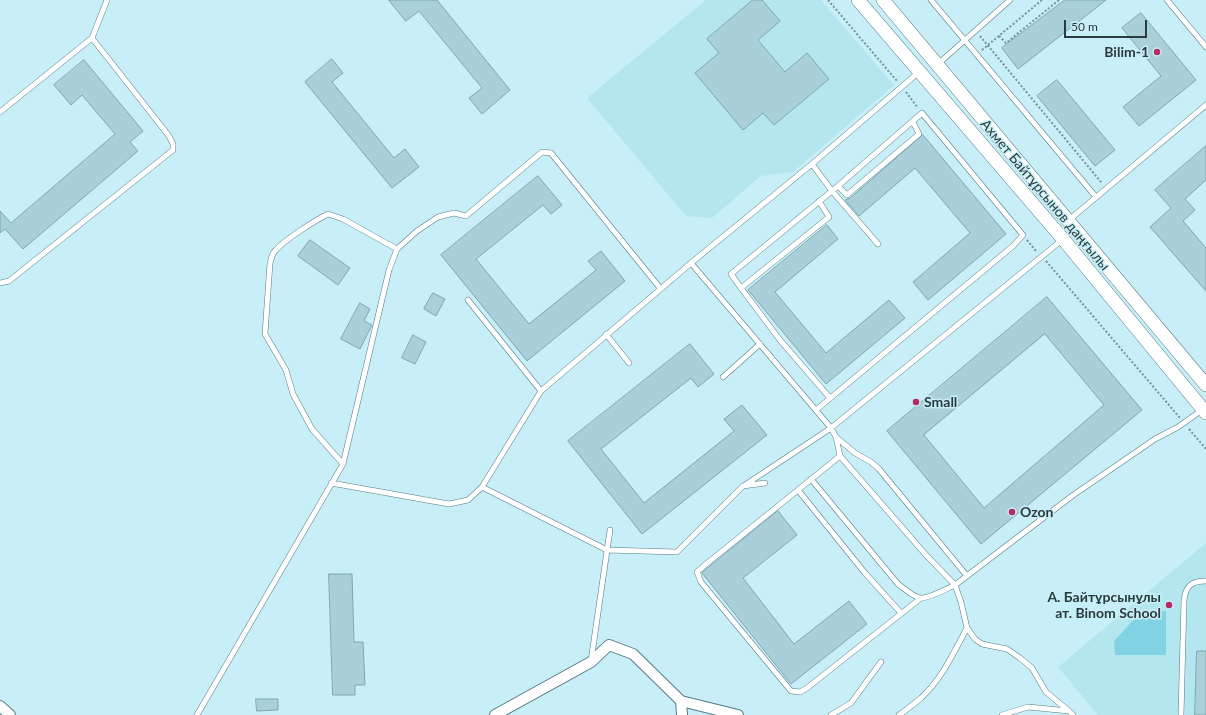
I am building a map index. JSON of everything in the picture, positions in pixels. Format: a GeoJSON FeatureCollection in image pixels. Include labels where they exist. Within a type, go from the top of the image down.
{"type":"FeatureCollection","features":[{"type":"Feature","properties":{"kind":"street","name":"Ахмет Байтұрсынов даңғылы"},"geometry":{"type":"LineString","coordinates":[[858,0],[1063,239],[1205,410]]}},
{"type":"Feature","properties":{"kind":"street","name":"Ахмет Байтұрсынов даңғылы"},"geometry":{"type":"LineString","coordinates":[[883,0],[1206,385]]}},
{"type":"Feature","properties":{"kind":"street"},"geometry":{"type":"LineString","coordinates":[[495,715],[591,662],[609,645],[633,654],[681,701],[738,715]]}},
{"type":"Feature","properties":{"kind":"street"},"geometry":{"type":"LineString","coordinates":[[681,701],[682,715]]}},
{"type":"Feature","properties":{"kind":"street"},"geometry":{"type":"LineString","coordinates":[[0,706],[10,715]]}},
{"type":"Feature","properties":{"kind":"lane"},"geometry":{"type":"LineString","coordinates":[[0,112],[92,38],[107,0]]}},
{"type":"Feature","properties":{"kind":"lane"},"geometry":{"type":"LineString","coordinates":[[931,0],[1096,197]]}},
{"type":"Feature","properties":{"kind":"lane"},"geometry":{"type":"LineString","coordinates":[[938,64],[1010,0]]}},
{"type":"Feature","properties":{"kind":"lane"},"geometry":{"type":"LineString","coordinates":[[1167,0],[1206,47]]}},
{"type":"Feature","properties":{"kind":"lane"},"geometry":{"type":"LineString","coordinates":[[0,283],[9,281],[173,150],[173,144],[169,136],[92,38]]}},
{"type":"Feature","properties":{"kind":"lane"},"geometry":{"type":"LineString","coordinates":[[331,483],[449,504],[468,500],[482,487],[541,391],[660,288],[812,164],[920,72]]}},
{"type":"Feature","properties":{"kind":"lane"},"geometry":{"type":"LineString","coordinates":[[1069,221],[1106,188],[1206,106]]}},
{"type":"Feature","properties":{"kind":"lane"},"geometry":{"type":"LineString","coordinates":[[816,410],[1014,246],[1023,235],[922,113],[838,186],[731,274],[780,340],[830,398]]}},
{"type":"Feature","properties":{"kind":"lane"},"geometry":{"type":"LineString","coordinates":[[838,186],[847,195],[919,134],[913,122]]}},
{"type":"Feature","properties":{"kind":"lane"},"geometry":{"type":"LineString","coordinates":[[197,715],[343,464],[389,270],[397,249],[417,231],[438,217],[454,213],[466,216],[536,156],[542,152],[551,153],[660,288]]}},
{"type":"Feature","properties":{"kind":"lane"},"geometry":{"type":"LineString","coordinates":[[812,164],[832,191],[878,244]]}},
{"type":"Feature","properties":{"kind":"lane"},"geometry":{"type":"LineString","coordinates":[[741,288],[829,217],[819,201]]}},
{"type":"Feature","properties":{"kind":"lane"},"geometry":{"type":"LineString","coordinates":[[343,464],[312,429],[293,394],[286,370],[265,334],[270,263],[273,253],[282,245],[316,220],[328,214],[343,219],[397,249]]}},
{"type":"Feature","properties":{"kind":"lane"},"geometry":{"type":"LineString","coordinates":[[482,487],[607,550],[677,552],[742,486],[831,428],[1063,239]]}},
{"type":"Feature","properties":{"kind":"lane"},"geometry":{"type":"LineString","coordinates":[[690,263],[831,428],[836,437],[840,456],[926,555],[955,585],[961,602],[967,628],[975,639],[982,644],[1008,649],[1020,658],[1032,668],[1046,692],[1071,713]]}},
{"type":"Feature","properties":{"kind":"lane"},"geometry":{"type":"LineString","coordinates":[[468,300],[541,391]]}},
{"type":"Feature","properties":{"kind":"lane"},"geometry":{"type":"LineString","coordinates":[[606,334],[629,363]]}},
{"type":"Feature","properties":{"kind":"lane"},"geometry":{"type":"LineString","coordinates":[[723,376],[760,344]]}},
{"type":"Feature","properties":{"kind":"lane"},"geometry":{"type":"LineString","coordinates":[[840,456],[697,572],[701,582],[791,691],[800,692],[807,688],[921,598],[955,585],[1072,496],[1156,439],[1205,410]]}},
{"type":"Feature","properties":{"kind":"lane"},"geometry":{"type":"LineString","coordinates":[[836,437],[855,453],[879,469],[967,576]]}},
{"type":"Feature","properties":{"kind":"lane"},"geometry":{"type":"LineString","coordinates":[[811,479],[898,584],[912,594],[921,598]]}},
{"type":"Feature","properties":{"kind":"lane"},"geometry":{"type":"LineString","coordinates":[[742,486],[765,483]]}},
{"type":"Feature","properties":{"kind":"lane"},"geometry":{"type":"LineString","coordinates":[[798,490],[865,573],[901,613]]}},
{"type":"Feature","properties":{"kind":"lane"},"geometry":{"type":"LineString","coordinates":[[591,662],[610,530]]}},
{"type":"Feature","properties":{"kind":"lane"},"geometry":{"type":"LineString","coordinates":[[1181,715],[1185,591],[1189,586],[1197,581],[1206,581]]}},
{"type":"Feature","properties":{"kind":"lane"},"geometry":{"type":"LineString","coordinates":[[899,715],[921,698],[938,680],[949,663],[967,628]]}},
{"type":"Feature","properties":{"kind":"lane"},"geometry":{"type":"LineString","coordinates":[[831,715],[851,703],[882,662]]}},
{"type":"Feature","properties":{"kind":"lane"},"geometry":{"type":"LineString","coordinates":[[1002,715],[1028,707],[1071,713]]}},
{"type":"Feature","properties":{"kind":"path"},"geometry":{"type":"LineString","coordinates":[[828,0],[902,86],[922,113]]}},
{"type":"Feature","properties":{"kind":"path"},"geometry":{"type":"LineString","coordinates":[[976,55],[1042,0]]}},
{"type":"Feature","properties":{"kind":"path"},"geometry":{"type":"LineString","coordinates":[[999,36],[1006,43],[1059,0]]}},
{"type":"Feature","properties":{"kind":"path"},"geometry":{"type":"LineString","coordinates":[[976,31],[1106,188]]}},
{"type":"Feature","properties":{"kind":"path"},"geometry":{"type":"LineString","coordinates":[[1023,235],[1206,449]]}},
{"type":"Feature","properties":{"kind":"shaded area"},"geometry":{"type":"Polygon","coordinates":[[[706,0],[821,0],[894,85],[793,172],[761,176],[712,218],[686,216],[587,98],[706,0]]]}},
{"type":"Feature","properties":{"kind":"shaded area","name":"А. Байтұрсынұлы ат. Binom School"},"geometry":{"type":"Polygon","coordinates":[[[1206,543],[1206,715],[1098,715],[1058,667],[1206,543]]]}},
{"type":"Feature","properties":{"kind":"shaded area"},"geometry":{"type":"Polygon","coordinates":[[[1166,611],[1166,655],[1115,655],[1114,641],[1141,612],[1166,611]]]}},
{"type":"Feature","properties":{"kind":"building"},"geometry":{"type":"Polygon","coordinates":[[[389,0],[437,0],[510,90],[482,114],[469,98],[482,88],[419,11],[406,21],[389,0]]]}},
{"type":"Feature","properties":{"kind":"building"},"geometry":{"type":"Polygon","coordinates":[[[753,0],[762,0],[780,21],[758,40],[785,72],[807,53],[829,79],[774,125],[763,113],[743,130],[695,73],[719,53],[707,39],[753,0]]]}},
{"type":"Feature","properties":{"kind":"building","name":"Bilim-1"},"geometry":{"type":"Polygon","coordinates":[[[1065,0],[1106,0],[1018,69],[1002,48],[1065,0]]]}},
{"type":"Feature","properties":{"kind":"building","name":"Bilim-1"},"geometry":{"type":"Polygon","coordinates":[[[1141,13],[1196,80],[1139,126],[1123,107],[1161,76],[1122,28],[1141,13]]]}},
{"type":"Feature","properties":{"kind":"building"},"geometry":{"type":"Polygon","coordinates":[[[332,59],[343,73],[332,82],[394,158],[405,149],[419,167],[392,188],[305,82],[332,59]]]}},
{"type":"Feature","properties":{"kind":"building"},"geometry":{"type":"Polygon","coordinates":[[[84,60],[143,131],[130,142],[138,151],[23,249],[5,229],[0,233],[0,211],[11,223],[115,134],[82,95],[71,105],[54,85],[84,60]]]}},
{"type":"Feature","properties":{"kind":"building"},"geometry":{"type":"Polygon","coordinates":[[[1057,80],[1115,150],[1095,166],[1037,96],[1057,80]]]}},
{"type":"Feature","properties":{"kind":"building"},"geometry":{"type":"Polygon","coordinates":[[[923,135],[1006,234],[928,300],[913,282],[970,233],[915,168],[859,216],[845,200],[850,198],[923,135]]]}},
{"type":"Feature","properties":{"kind":"building"},"geometry":{"type":"Polygon","coordinates":[[[1206,146],[1206,180],[1185,199],[1195,210],[1183,221],[1206,248],[1206,291],[1150,227],[1171,208],[1155,190],[1206,146]]]}},
{"type":"Feature","properties":{"kind":"building"},"geometry":{"type":"Polygon","coordinates":[[[538,176],[562,205],[551,214],[543,205],[476,259],[529,324],[596,270],[588,261],[601,251],[625,281],[527,361],[441,255],[538,176]]]}},
{"type":"Feature","properties":{"kind":"building"},"geometry":{"type":"Polygon","coordinates":[[[827,225],[838,239],[775,292],[826,353],[889,300],[905,318],[826,384],[748,290],[827,225]]]}},
{"type":"Feature","properties":{"kind":"building"},"geometry":{"type":"Polygon","coordinates":[[[310,240],[350,268],[338,285],[298,256],[310,240]]]}},
{"type":"Feature","properties":{"kind":"building"},"geometry":{"type":"Polygon","coordinates":[[[433,293],[445,299],[436,316],[424,309],[433,293]]]}},
{"type":"Feature","properties":{"kind":"building"},"geometry":{"type":"Polygon","coordinates":[[[1047,297],[1142,410],[981,544],[887,431],[1047,297]],[[1045,334],[924,435],[984,508],[1104,405],[1045,334]]]}},
{"type":"Feature","properties":{"kind":"building"},"geometry":{"type":"Polygon","coordinates":[[[360,303],[370,309],[364,321],[372,325],[360,349],[341,339],[360,303]]]}},
{"type":"Feature","properties":{"kind":"building"},"geometry":{"type":"Polygon","coordinates":[[[413,335],[426,342],[415,364],[402,358],[413,335]]]}},
{"type":"Feature","properties":{"kind":"building"},"geometry":{"type":"Polygon","coordinates":[[[690,344],[714,374],[698,387],[691,378],[601,449],[644,503],[734,431],[724,419],[742,405],[767,435],[642,534],[568,441],[690,344]]]}},
{"type":"Feature","properties":{"kind":"building"},"geometry":{"type":"Polygon","coordinates":[[[778,511],[797,535],[743,578],[794,644],[849,601],[867,624],[791,684],[702,573],[778,511]]]}},
{"type":"Feature","properties":{"kind":"building"},"geometry":{"type":"Polygon","coordinates":[[[329,574],[352,574],[354,642],[363,642],[365,685],[355,685],[355,695],[333,695],[329,574]]]}},
{"type":"Feature","properties":{"kind":"building"},"geometry":{"type":"Polygon","coordinates":[[[1197,651],[1206,651],[1206,715],[1195,715],[1197,651]]]}},
{"type":"Feature","properties":{"kind":"building"},"geometry":{"type":"Polygon","coordinates":[[[256,699],[278,699],[278,710],[257,711],[256,699]]]}},
{"type":"Feature","properties":{"kind":"place","name":"Bilim-1"},"geometry":{"type":"Point","coordinates":[1157,52]}},
{"type":"Feature","properties":{"kind":"place","name":"Small"},"geometry":{"type":"Point","coordinates":[916,402]}},
{"type":"Feature","properties":{"kind":"place","name":"Ozon"},"geometry":{"type":"Point","coordinates":[1012,512]}},
{"type":"Feature","properties":{"kind":"place","name":"А. Байтұрсынұлы ат. Binom School"},"geometry":{"type":"Point","coordinates":[1169,605]}}]}
